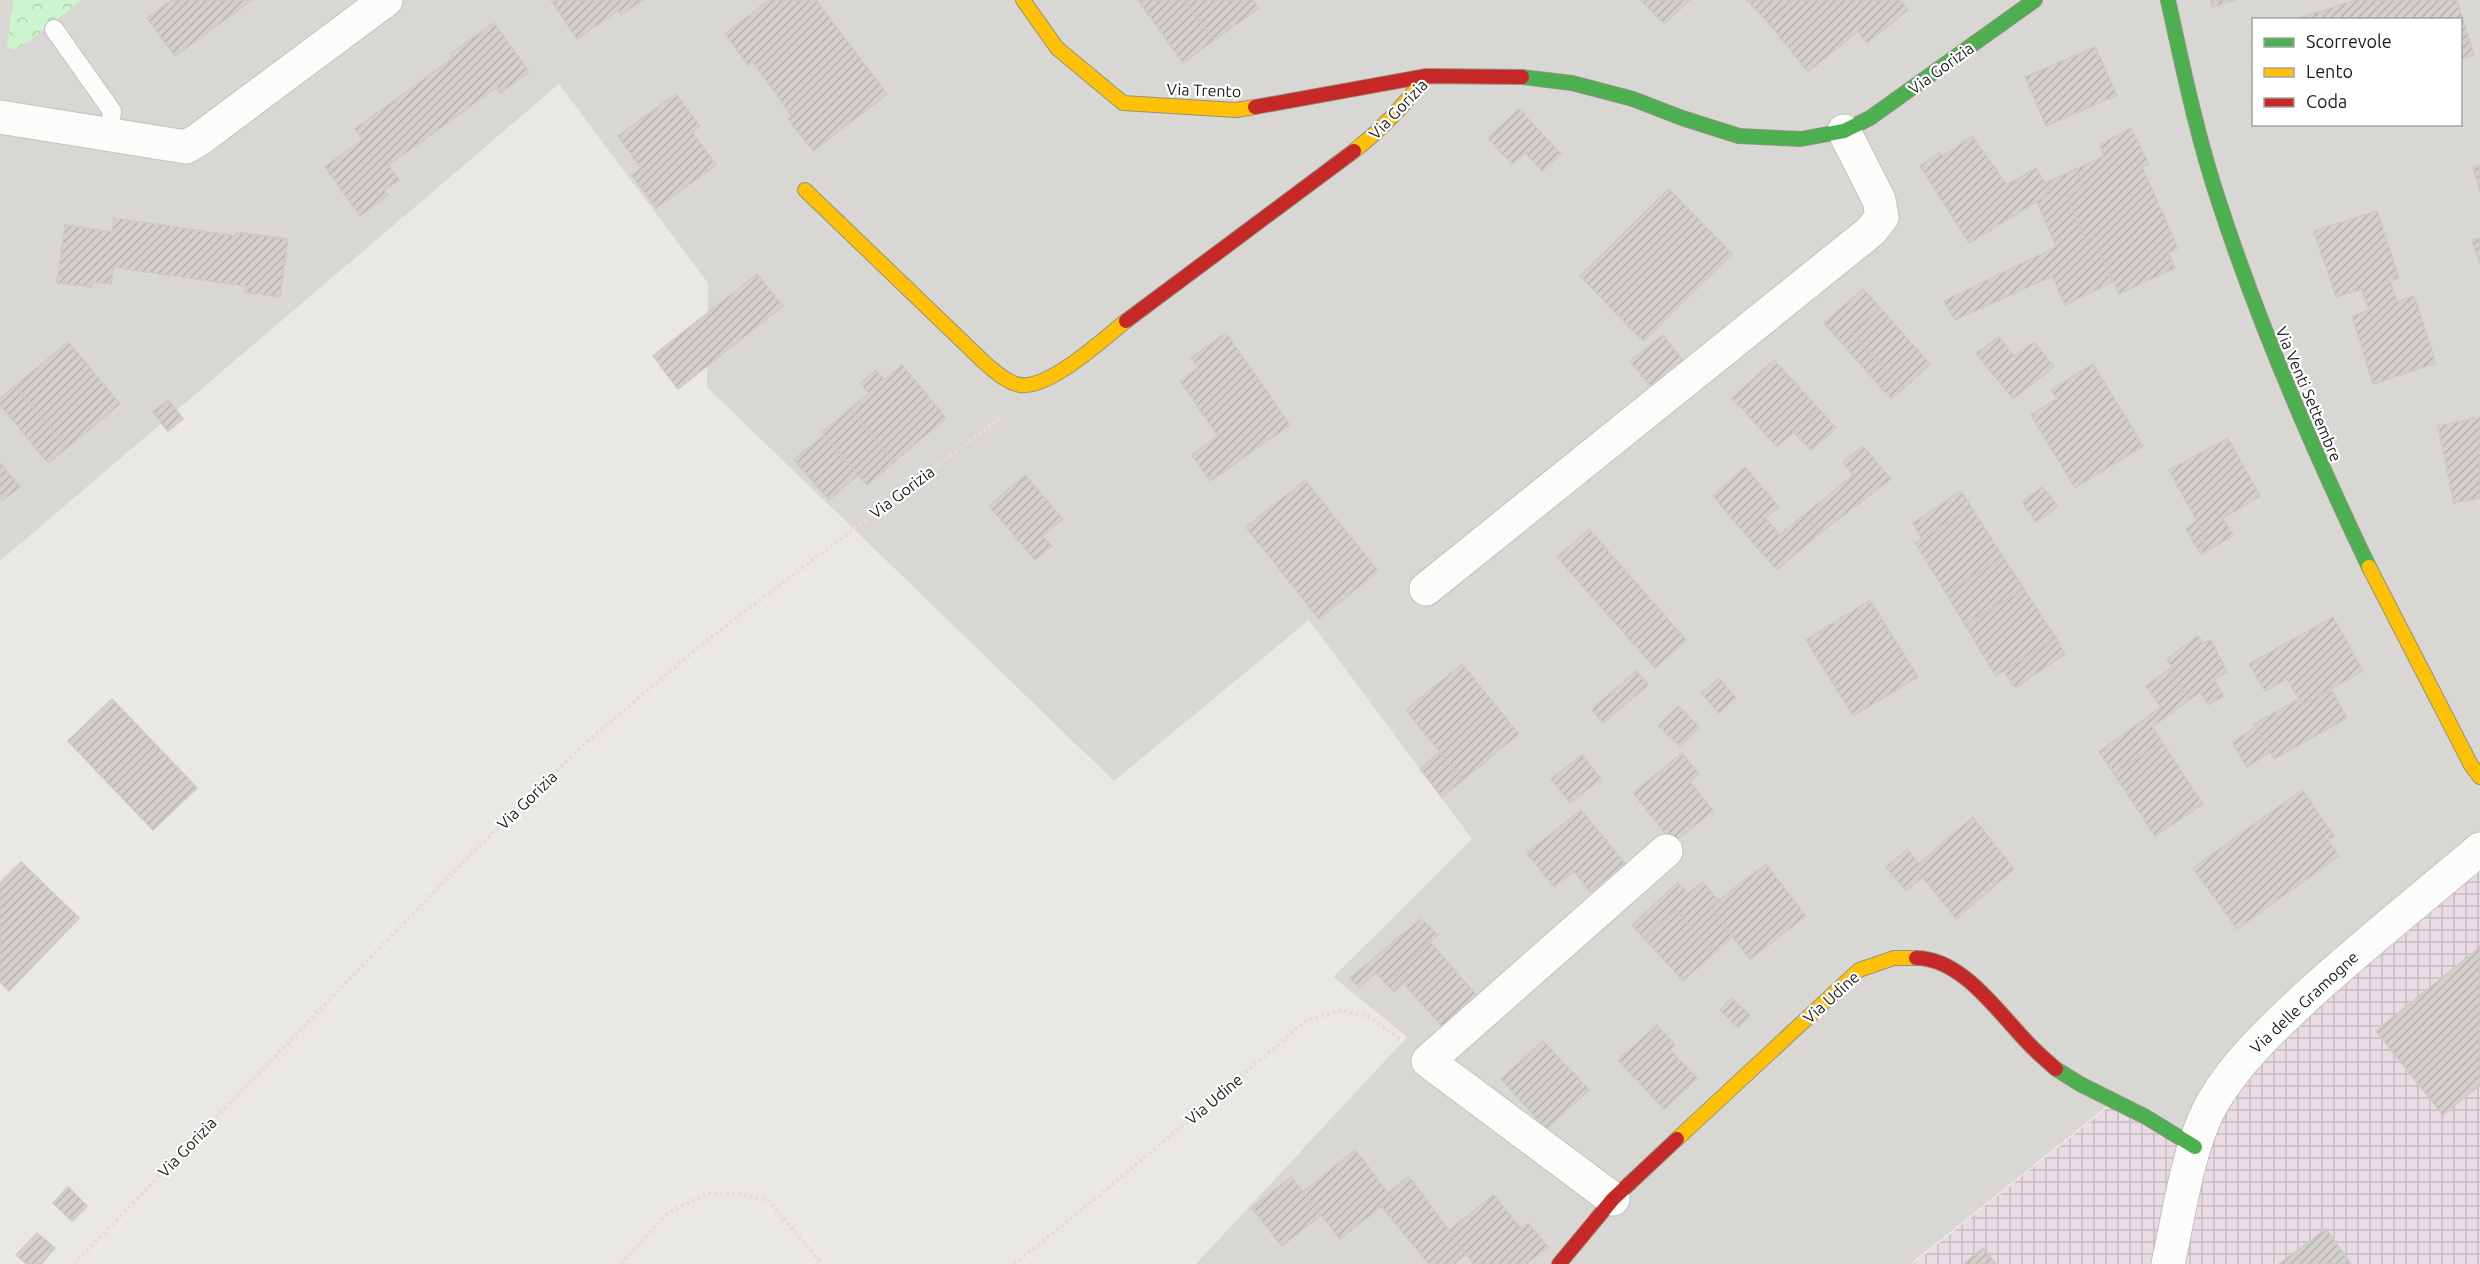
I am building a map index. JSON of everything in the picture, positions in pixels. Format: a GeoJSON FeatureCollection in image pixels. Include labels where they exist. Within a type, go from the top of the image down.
{"type":"FeatureCollection","features":[{"type":"Feature","properties":{"kind":"street"},"geometry":{"type":"LineString","coordinates":[[0,117],[186,147],[386,0]]}},
{"type":"Feature","properties":{"kind":"street","name":"Via Trento"},"geometry":{"type":"LineString","coordinates":[[1023,0],[1057,48],[1123,103],[1236,110],[1426,76]]}},
{"type":"Feature","properties":{"kind":"street","name":"Via Gorizia"},"geometry":{"type":"LineString","coordinates":[[1023,387],[1039,383],[1060,370],[1371,138],[1403,107],[1426,76],[1512,76],[1572,83],[1633,99],[1739,136],[1801,139],[1844,131],[1870,118],[2035,0]]}},
{"type":"Feature","properties":{"kind":"street","name":"Via Venti Settembre"},"geometry":{"type":"LineString","coordinates":[[2168,0],[2177,50],[2213,186],[2241,272],[2276,364],[2406,643],[2471,765],[2480,777]]}},
{"type":"Feature","properties":{"kind":"street"},"geometry":{"type":"LineString","coordinates":[[1426,589],[1871,231],[1882,217],[1879,200],[1844,131]]}},
{"type":"Feature","properties":{"kind":"street"},"geometry":{"type":"LineString","coordinates":[[805,190],[986,363],[1003,378],[1023,387]]}},
{"type":"Feature","properties":{"kind":"street","name":"Via delle Gramogne"},"geometry":{"type":"LineString","coordinates":[[2168,1264],[2195,1147],[2212,1103],[2237,1066],[2262,1037],[2334,972],[2480,849]]}},
{"type":"Feature","properties":{"kind":"street"},"geometry":{"type":"LineString","coordinates":[[1613,1199],[1428,1061],[1666,851]]}},
{"type":"Feature","properties":{"kind":"street","name":"Via Udine"},"geometry":{"type":"LineString","coordinates":[[1559,1264],[1613,1199],[1859,970],[1880,960],[1899,955],[1923,957],[1945,964],[1983,993],[2041,1056],[2058,1071],[2154,1121],[2195,1147]]}},
{"type":"Feature","properties":{"kind":"lane"},"geometry":{"type":"LineString","coordinates":[[54,29],[112,111],[110,135]]}},
{"type":"Feature","properties":{"kind":"path","name":"Via Gorizia"},"geometry":{"type":"LineString","coordinates":[[74,1264],[463,862],[583,745],[706,641],[1010,410],[1023,387]]}},
{"type":"Feature","properties":{"kind":"path","name":"Via Udine"},"geometry":{"type":"LineString","coordinates":[[1014,1264],[1101,1194],[1307,1020],[1343,1010],[1371,1018],[1428,1061]]}},
{"type":"Feature","properties":{"kind":"path"},"geometry":{"type":"LineString","coordinates":[[621,1264],[669,1212],[707,1194],[738,1192],[769,1201],[822,1264]]}},
{"type":"Feature","properties":{"kind":"shaded area"},"geometry":{"type":"Polygon","coordinates":[[[0,0],[2480,0],[2480,847],[2194,1145],[2116,1099],[1910,1264],[1196,1264],[1407,1037],[1333,977],[1472,839],[1309,620],[1114,781],[707,387],[708,283],[559,84],[0,561],[0,0]]]}},
{"type":"Feature","properties":{"kind":"shaded area"},"geometry":{"type":"Polygon","coordinates":[[[2480,850],[2480,1264],[1913,1264],[2116,1101],[2181,1138],[2213,1104],[2480,850]]]}},
{"type":"Feature","properties":{"kind":"green space"},"geometry":{"type":"Polygon","coordinates":[[[13,0],[82,0],[17,50],[7,48],[13,0]]]}},
{"type":"Feature","properties":{"kind":"building"},"geometry":{"type":"Polygon","coordinates":[[[172,0],[252,0],[175,56],[147,18],[172,0]]]}},
{"type":"Feature","properties":{"kind":"building"},"geometry":{"type":"Polygon","coordinates":[[[551,0],[643,0],[621,15],[618,11],[577,39],[551,0]]]}},
{"type":"Feature","properties":{"kind":"building"},"geometry":{"type":"Polygon","coordinates":[[[769,0],[816,0],[887,94],[813,151],[788,119],[792,116],[752,61],[748,65],[725,34],[769,0]]]}},
{"type":"Feature","properties":{"kind":"building"},"geometry":{"type":"Polygon","coordinates":[[[1138,0],[1184,0],[1214,40],[1183,63],[1138,0]]]}},
{"type":"Feature","properties":{"kind":"building"},"geometry":{"type":"Polygon","coordinates":[[[1184,0],[1253,0],[1259,8],[1214,40],[1184,0]]]}},
{"type":"Feature","properties":{"kind":"building"},"geometry":{"type":"Polygon","coordinates":[[[1641,0],[1690,0],[1664,24],[1641,0]]]}},
{"type":"Feature","properties":{"kind":"building"},"geometry":{"type":"Polygon","coordinates":[[[1746,0],[1790,0],[1766,20],[1746,0]]]}},
{"type":"Feature","properties":{"kind":"building"},"geometry":{"type":"Polygon","coordinates":[[[1790,0],[1900,0],[1908,10],[1867,43],[1858,31],[1808,72],[1766,20],[1790,0]]]}},
{"type":"Feature","properties":{"kind":"building"},"geometry":{"type":"Polygon","coordinates":[[[2211,0],[2236,0],[2212,7],[2211,0]]]}},
{"type":"Feature","properties":{"kind":"building"},"geometry":{"type":"Polygon","coordinates":[[[2356,0],[2374,0],[2379,18],[2327,18],[2325,10],[2356,0]]]}},
{"type":"Feature","properties":{"kind":"building"},"geometry":{"type":"Polygon","coordinates":[[[2374,0],[2457,0],[2474,55],[2462,58],[2462,18],[2379,18],[2374,0]]]}},
{"type":"Feature","properties":{"kind":"building"},"geometry":{"type":"Polygon","coordinates":[[[2325,10],[2327,18],[2299,18],[2325,10]]]}},
{"type":"Feature","properties":{"kind":"building"},"geometry":{"type":"Polygon","coordinates":[[[494,23],[529,72],[500,93],[497,87],[389,165],[399,180],[384,190],[388,195],[360,216],[325,167],[363,139],[355,129],[453,58],[450,54],[494,23]]]}},
{"type":"Feature","properties":{"kind":"building"},"geometry":{"type":"Polygon","coordinates":[[[2095,47],[2117,95],[2046,126],[2025,77],[2095,47]]]}},
{"type":"Feature","properties":{"kind":"building"},"geometry":{"type":"Polygon","coordinates":[[[676,94],[700,126],[692,132],[716,165],[656,208],[632,175],[641,168],[618,136],[676,94]]]}},
{"type":"Feature","properties":{"kind":"building"},"geometry":{"type":"Polygon","coordinates":[[[1519,109],[1561,154],[1542,171],[1525,152],[1512,164],[1488,138],[1519,109]]]}},
{"type":"Feature","properties":{"kind":"building"},"geometry":{"type":"Polygon","coordinates":[[[2131,128],[2149,164],[2142,167],[2178,248],[2168,253],[2175,268],[2119,294],[2093,237],[2086,241],[2067,196],[2084,186],[2076,169],[2104,156],[2100,144],[2131,128]]]}},
{"type":"Feature","properties":{"kind":"building"},"geometry":{"type":"Polygon","coordinates":[[[1972,136],[2007,185],[2036,168],[2051,193],[1969,243],[1920,166],[1939,153],[1943,156],[1972,136]]]}},
{"type":"Feature","properties":{"kind":"building"},"geometry":{"type":"Polygon","coordinates":[[[2480,165],[2480,192],[2473,167],[2480,165]]]}},
{"type":"Feature","properties":{"kind":"building"},"geometry":{"type":"Polygon","coordinates":[[[2076,169],[2084,186],[2067,196],[2086,241],[2093,237],[2113,282],[2065,305],[2052,276],[1955,320],[1944,301],[2056,247],[2037,201],[2051,193],[2045,183],[2076,169]]]}},
{"type":"Feature","properties":{"kind":"building"},"geometry":{"type":"Polygon","coordinates":[[[1669,189],[1732,254],[1643,341],[1580,276],[1669,189]]]}},
{"type":"Feature","properties":{"kind":"building"},"geometry":{"type":"Polygon","coordinates":[[[2377,211],[2399,278],[2390,281],[2397,302],[2414,296],[2436,363],[2373,384],[2352,316],[2369,310],[2362,289],[2336,297],[2314,231],[2377,211]]]}},
{"type":"Feature","properties":{"kind":"building"},"geometry":{"type":"Polygon","coordinates":[[[114,218],[236,236],[236,232],[288,239],[280,297],[244,292],[245,286],[113,267],[111,284],[93,282],[92,287],[57,283],[65,225],[112,232],[114,218]]]}},
{"type":"Feature","properties":{"kind":"building"},"geometry":{"type":"Polygon","coordinates":[[[2480,238],[2480,265],[2472,240],[2480,238]]]}},
{"type":"Feature","properties":{"kind":"building"},"geometry":{"type":"Polygon","coordinates":[[[757,274],[783,306],[678,389],[653,356],[757,274]]]}},
{"type":"Feature","properties":{"kind":"building"},"geometry":{"type":"Polygon","coordinates":[[[1863,289],[1880,308],[1851,332],[1904,388],[1891,399],[1824,323],[1863,289]]]}},
{"type":"Feature","properties":{"kind":"building"},"geometry":{"type":"Polygon","coordinates":[[[1880,308],[1930,364],[1904,388],[1851,332],[1880,308]]]}},
{"type":"Feature","properties":{"kind":"building"},"geometry":{"type":"Polygon","coordinates":[[[1226,333],[1290,425],[1210,481],[1192,455],[1218,436],[1180,381],[1198,368],[1191,358],[1226,333]]]}},
{"type":"Feature","properties":{"kind":"building"},"geometry":{"type":"Polygon","coordinates":[[[1663,335],[1688,367],[1656,392],[1630,361],[1663,335]]]}},
{"type":"Feature","properties":{"kind":"building"},"geometry":{"type":"Polygon","coordinates":[[[1999,337],[2014,356],[2034,342],[2054,367],[2013,399],[1976,353],[1999,337]]]}},
{"type":"Feature","properties":{"kind":"building"},"geometry":{"type":"Polygon","coordinates":[[[68,342],[120,404],[67,448],[15,386],[68,342]]]}},
{"type":"Feature","properties":{"kind":"building"},"geometry":{"type":"Polygon","coordinates":[[[1774,360],[1819,409],[1777,447],[1732,398],[1774,360]]]}},
{"type":"Feature","properties":{"kind":"building"},"geometry":{"type":"Polygon","coordinates":[[[2093,364],[2143,446],[2075,488],[2031,415],[2057,399],[2051,390],[2093,364]]]}},
{"type":"Feature","properties":{"kind":"building"},"geometry":{"type":"Polygon","coordinates":[[[902,365],[946,418],[894,462],[850,409],[869,393],[860,383],[876,370],[884,380],[902,365]]]}},
{"type":"Feature","properties":{"kind":"building"},"geometry":{"type":"Polygon","coordinates":[[[15,386],[67,448],[48,463],[0,405],[0,398],[15,386]]]}},
{"type":"Feature","properties":{"kind":"building"},"geometry":{"type":"Polygon","coordinates":[[[168,400],[183,419],[168,431],[153,412],[168,400]]]}},
{"type":"Feature","properties":{"kind":"building"},"geometry":{"type":"Polygon","coordinates":[[[850,409],[894,462],[867,485],[822,432],[850,409]]]}},
{"type":"Feature","properties":{"kind":"building"},"geometry":{"type":"Polygon","coordinates":[[[1819,409],[1836,428],[1811,450],[1793,431],[1819,409]]]}},
{"type":"Feature","properties":{"kind":"building"},"geometry":{"type":"Polygon","coordinates":[[[2480,417],[2480,498],[2454,503],[2438,426],[2480,417]]]}},
{"type":"Feature","properties":{"kind":"building"},"geometry":{"type":"Polygon","coordinates":[[[824,435],[858,475],[829,500],[794,460],[824,435]]]}},
{"type":"Feature","properties":{"kind":"building"},"geometry":{"type":"Polygon","coordinates":[[[2228,438],[2260,496],[2223,518],[2233,536],[2201,554],[2205,536],[2169,470],[2228,438]]]}},
{"type":"Feature","properties":{"kind":"building"},"geometry":{"type":"Polygon","coordinates":[[[1863,446],[1891,479],[1820,533],[1804,515],[1853,475],[1843,462],[1863,446]]]}},
{"type":"Feature","properties":{"kind":"building"},"geometry":{"type":"Polygon","coordinates":[[[0,463],[20,487],[2,501],[0,498],[0,463]]]}},
{"type":"Feature","properties":{"kind":"building"},"geometry":{"type":"Polygon","coordinates":[[[1745,467],[1779,507],[1746,535],[1713,496],[1745,467]]]}},
{"type":"Feature","properties":{"kind":"building"},"geometry":{"type":"Polygon","coordinates":[[[1025,475],[1063,519],[1042,536],[1052,546],[1035,560],[989,506],[1025,475]]]}},
{"type":"Feature","properties":{"kind":"building"},"geometry":{"type":"Polygon","coordinates":[[[1305,480],[1378,571],[1319,619],[1246,527],[1305,480]]]}},
{"type":"Feature","properties":{"kind":"building"},"geometry":{"type":"Polygon","coordinates":[[[2042,487],[2058,506],[2036,522],[2022,502],[2042,487]]]}},
{"type":"Feature","properties":{"kind":"building"},"geometry":{"type":"Polygon","coordinates":[[[1961,491],[1971,507],[1922,539],[1913,523],[1961,491]]]}},
{"type":"Feature","properties":{"kind":"building"},"geometry":{"type":"Polygon","coordinates":[[[1971,507],[2003,557],[1946,593],[1915,543],[1971,507]]]}},
{"type":"Feature","properties":{"kind":"building"},"geometry":{"type":"Polygon","coordinates":[[[1804,515],[1820,533],[1777,570],[1746,535],[1766,519],[1780,535],[1804,515]]]}},
{"type":"Feature","properties":{"kind":"building"},"geometry":{"type":"Polygon","coordinates":[[[2196,521],[2205,536],[2201,554],[2186,529],[2196,521]]]}},
{"type":"Feature","properties":{"kind":"building"},"geometry":{"type":"Polygon","coordinates":[[[1589,529],[1686,640],[1655,668],[1557,557],[1589,529]]]}},
{"type":"Feature","properties":{"kind":"building"},"geometry":{"type":"Polygon","coordinates":[[[2003,557],[2024,589],[1965,625],[1946,593],[2003,557]]]}},
{"type":"Feature","properties":{"kind":"building"},"geometry":{"type":"Polygon","coordinates":[[[2024,589],[2056,638],[1996,676],[1965,625],[2024,589]]]}},
{"type":"Feature","properties":{"kind":"building"},"geometry":{"type":"Polygon","coordinates":[[[1870,600],[1918,677],[1853,716],[1806,640],[1870,600]]]}},
{"type":"Feature","properties":{"kind":"building"},"geometry":{"type":"Polygon","coordinates":[[[2333,617],[2363,671],[2302,705],[2287,679],[2265,691],[2249,664],[2333,617]]]}},
{"type":"Feature","properties":{"kind":"building"},"geometry":{"type":"Polygon","coordinates":[[[2198,636],[2203,643],[2211,640],[2227,672],[2214,679],[2224,696],[2208,705],[2201,692],[2189,700],[2168,670],[2173,668],[2167,659],[2198,636]]]}},
{"type":"Feature","properties":{"kind":"building"},"geometry":{"type":"Polygon","coordinates":[[[2056,638],[2065,654],[2015,688],[2004,671],[2056,638]]]}},
{"type":"Feature","properties":{"kind":"building"},"geometry":{"type":"Polygon","coordinates":[[[1462,664],[1519,734],[1463,780],[1406,710],[1462,664]]]}},
{"type":"Feature","properties":{"kind":"building"},"geometry":{"type":"Polygon","coordinates":[[[2168,670],[2189,700],[2152,727],[2162,742],[2114,774],[2099,752],[2161,707],[2146,686],[2168,670]]]}},
{"type":"Feature","properties":{"kind":"building"},"geometry":{"type":"Polygon","coordinates":[[[1636,671],[1648,685],[1603,723],[1592,709],[1636,671]]]}},
{"type":"Feature","properties":{"kind":"building"},"geometry":{"type":"Polygon","coordinates":[[[1719,678],[1736,698],[1719,713],[1701,693],[1719,678]]]}},
{"type":"Feature","properties":{"kind":"building"},"geometry":{"type":"Polygon","coordinates":[[[2331,689],[2347,718],[2274,759],[2254,724],[2299,699],[2302,705],[2331,689]]]}},
{"type":"Feature","properties":{"kind":"building"},"geometry":{"type":"Polygon","coordinates":[[[112,699],[197,788],[153,830],[68,741],[112,699]]]}},
{"type":"Feature","properties":{"kind":"building"},"geometry":{"type":"Polygon","coordinates":[[[1678,706],[1699,727],[1680,746],[1658,726],[1678,706]]]}},
{"type":"Feature","properties":{"kind":"building"},"geometry":{"type":"Polygon","coordinates":[[[2256,727],[2270,752],[2247,767],[2232,742],[2256,727]]]}},
{"type":"Feature","properties":{"kind":"building"},"geometry":{"type":"Polygon","coordinates":[[[2162,742],[2203,804],[2155,836],[2114,774],[2162,742]]]}},
{"type":"Feature","properties":{"kind":"building"},"geometry":{"type":"Polygon","coordinates":[[[1440,752],[1463,780],[1442,797],[1420,769],[1440,752]]]}},
{"type":"Feature","properties":{"kind":"building"},"geometry":{"type":"Polygon","coordinates":[[[1682,753],[1699,774],[1690,782],[1713,811],[1673,843],[1633,793],[1682,753]]]}},
{"type":"Feature","properties":{"kind":"building"},"geometry":{"type":"Polygon","coordinates":[[[1582,755],[1601,779],[1570,803],[1551,779],[1582,755]]]}},
{"type":"Feature","properties":{"kind":"building"},"geometry":{"type":"Polygon","coordinates":[[[2302,790],[2334,836],[2328,840],[2339,856],[2237,929],[2193,868],[2302,790]]]}},
{"type":"Feature","properties":{"kind":"building"},"geometry":{"type":"Polygon","coordinates":[[[1581,810],[1625,864],[1590,892],[1574,871],[1554,887],[1527,853],[1581,810]]]}},
{"type":"Feature","properties":{"kind":"building"},"geometry":{"type":"Polygon","coordinates":[[[1973,817],[2014,869],[1956,919],[1915,867],[1973,817]]]}},
{"type":"Feature","properties":{"kind":"building"},"geometry":{"type":"Polygon","coordinates":[[[1907,849],[1919,864],[1915,867],[1923,877],[1906,891],[1886,867],[1907,849]]]}},
{"type":"Feature","properties":{"kind":"building"},"geometry":{"type":"Polygon","coordinates":[[[21,862],[79,918],[9,991],[0,982],[0,883],[21,862]]]}},
{"type":"Feature","properties":{"kind":"building"},"geometry":{"type":"Polygon","coordinates":[[[1766,864],[1806,916],[1750,959],[1710,907],[1766,864]]]}},
{"type":"Feature","properties":{"kind":"building"},"geometry":{"type":"Polygon","coordinates":[[[1703,882],[1718,901],[1710,907],[1732,937],[1714,953],[1676,910],[1644,938],[1632,925],[1677,883],[1688,893],[1703,882]]]}},
{"type":"Feature","properties":{"kind":"building"},"geometry":{"type":"Polygon","coordinates":[[[1676,910],[1714,953],[1683,981],[1644,938],[1676,910]]]}},
{"type":"Feature","properties":{"kind":"building"},"geometry":{"type":"Polygon","coordinates":[[[1421,919],[1438,935],[1395,974],[1403,983],[1394,992],[1376,973],[1359,988],[1350,978],[1421,919]]]}},
{"type":"Feature","properties":{"kind":"building"},"geometry":{"type":"Polygon","coordinates":[[[1430,942],[1477,996],[1442,1026],[1395,974],[1430,942]]]}},
{"type":"Feature","properties":{"kind":"building"},"geometry":{"type":"Polygon","coordinates":[[[2480,947],[2480,1085],[2443,1115],[2376,1031],[2480,947]]]}},
{"type":"Feature","properties":{"kind":"building"},"geometry":{"type":"Polygon","coordinates":[[[1731,998],[1750,1015],[1738,1028],[1720,1010],[1731,998]]]}},
{"type":"Feature","properties":{"kind":"building"},"geometry":{"type":"Polygon","coordinates":[[[1657,1025],[1675,1045],[1670,1050],[1697,1078],[1664,1109],[1618,1060],[1657,1025]]]}},
{"type":"Feature","properties":{"kind":"building"},"geometry":{"type":"Polygon","coordinates":[[[1543,1041],[1589,1090],[1546,1129],[1501,1079],[1543,1041]]]}},
{"type":"Feature","properties":{"kind":"building"},"geometry":{"type":"Polygon","coordinates":[[[1355,1150],[1392,1198],[1340,1239],[1303,1192],[1355,1150]]]}},
{"type":"Feature","properties":{"kind":"building"},"geometry":{"type":"Polygon","coordinates":[[[1409,1176],[1466,1254],[1454,1264],[1429,1264],[1382,1207],[1392,1198],[1388,1193],[1409,1176]]]}},
{"type":"Feature","properties":{"kind":"building"},"geometry":{"type":"Polygon","coordinates":[[[1291,1177],[1321,1215],[1282,1246],[1252,1208],[1291,1177]]]}},
{"type":"Feature","properties":{"kind":"building"},"geometry":{"type":"Polygon","coordinates":[[[68,1187],[87,1206],[72,1221],[53,1203],[68,1187]]]}},
{"type":"Feature","properties":{"kind":"building"},"geometry":{"type":"Polygon","coordinates":[[[1494,1195],[1521,1229],[1528,1223],[1548,1247],[1526,1264],[1474,1264],[1448,1231],[1494,1195]]]}},
{"type":"Feature","properties":{"kind":"building"},"geometry":{"type":"Polygon","coordinates":[[[2326,1229],[2351,1264],[2279,1264],[2326,1229]]]}},
{"type":"Feature","properties":{"kind":"building"},"geometry":{"type":"Polygon","coordinates":[[[37,1233],[55,1248],[41,1264],[27,1264],[16,1255],[37,1233]]]}},
{"type":"Feature","properties":{"kind":"building"},"geometry":{"type":"Polygon","coordinates":[[[1983,1248],[1996,1264],[1964,1264],[1983,1248]]]}},
{"type":"Feature","properties":{"kind":"traffic: fast"},"geometry":{"type":"LineString","coordinates":[[1522,77],[1572,83],[1633,99],[1739,136],[1801,139],[1844,131],[1870,118],[2035,0]]}},
{"type":"Feature","properties":{"kind":"traffic: fast"},"geometry":{"type":"LineString","coordinates":[[2168,0],[2204,152],[2235,249],[2288,387],[2369,567]]}},
{"type":"Feature","properties":{"kind":"traffic: fast"},"geometry":{"type":"LineString","coordinates":[[2056,1069],[2080,1084],[2146,1117],[2195,1147]]}},
{"type":"Feature","properties":{"kind":"traffic: slow"},"geometry":{"type":"LineString","coordinates":[[1023,0],[1057,48],[1123,103],[1236,110],[1255,107]]}},
{"type":"Feature","properties":{"kind":"traffic: slow"},"geometry":{"type":"LineString","coordinates":[[1354,151],[1393,116],[1426,76]]}},
{"type":"Feature","properties":{"kind":"traffic: slow"},"geometry":{"type":"LineString","coordinates":[[805,190],[985,363],[1010,382],[1020,385],[1046,379],[1076,361],[1126,321]]}},
{"type":"Feature","properties":{"kind":"traffic: slow"},"geometry":{"type":"LineString","coordinates":[[2369,567],[2471,765],[2480,777]]}},
{"type":"Feature","properties":{"kind":"traffic: slow"},"geometry":{"type":"LineString","coordinates":[[1677,1139],[1859,970],[1894,958],[1916,958]]}},
{"type":"Feature","properties":{"kind":"traffic: jam"},"geometry":{"type":"LineString","coordinates":[[1255,107],[1426,76],[1522,77]]}},
{"type":"Feature","properties":{"kind":"traffic: jam"},"geometry":{"type":"LineString","coordinates":[[1126,321],[1354,151]]}},
{"type":"Feature","properties":{"kind":"traffic: jam"},"geometry":{"type":"LineString","coordinates":[[1916,958],[1934,961],[1951,968],[1967,979],[2056,1069]]}},
{"type":"Feature","properties":{"kind":"traffic: jam"},"geometry":{"type":"LineString","coordinates":[[1559,1264],[1613,1199],[1677,1139]]}}]}
